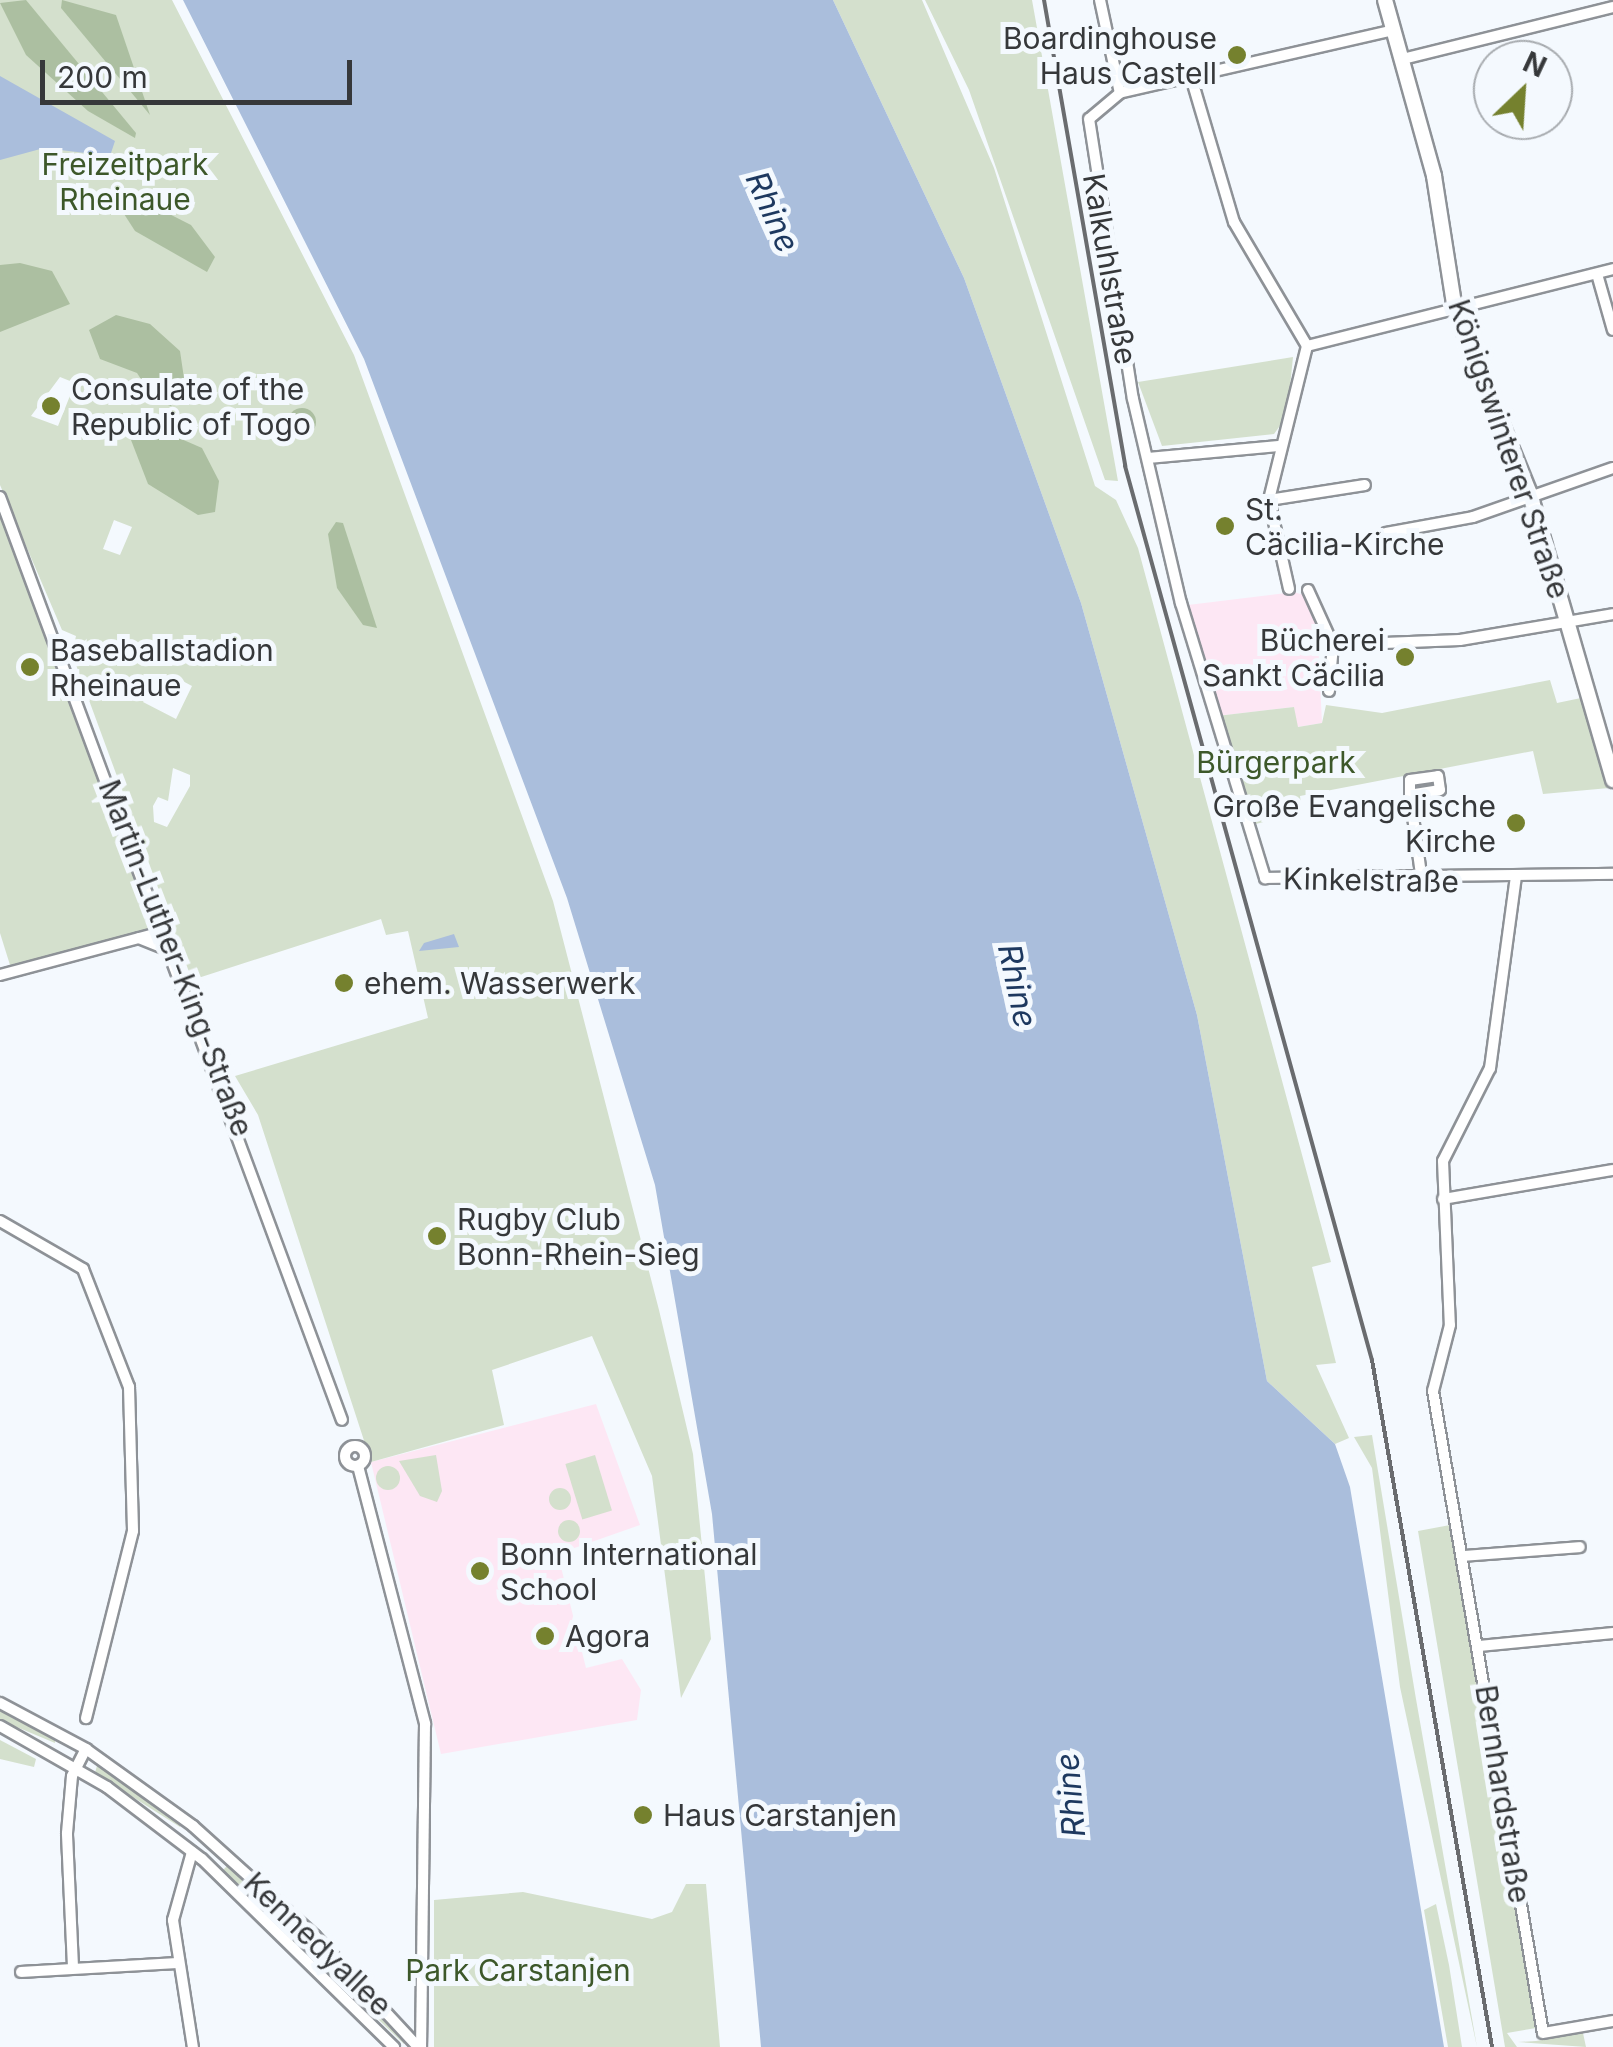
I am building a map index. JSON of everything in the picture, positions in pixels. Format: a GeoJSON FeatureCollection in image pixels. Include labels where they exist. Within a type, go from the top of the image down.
{"type":"FeatureCollection","features":[{"type":"Feature","properties":{"kind":"main road","name":"Königswinterer Straße"},"geometry":{"type":"LineString","coordinates":[[1385,0],[1402,59],[1455,310],[1530,494],[1613,780]]}},
{"type":"Feature","properties":{"kind":"street"},"geometry":{"type":"LineString","coordinates":[[1100,0],[1120,93],[1394,30]]}},
{"type":"Feature","properties":{"kind":"street"},"geometry":{"type":"LineString","coordinates":[[1402,59],[1613,7]]}},
{"type":"Feature","properties":{"kind":"street"},"geometry":{"type":"LineString","coordinates":[[1191,77],[1234,222],[1307,346],[1278,446],[1269,500],[1289,589]]}},
{"type":"Feature","properties":{"kind":"street","name":"Kalkuhlstraße"},"geometry":{"type":"LineString","coordinates":[[1120,93],[1089,119],[1088,144],[1148,458]]}},
{"type":"Feature","properties":{"kind":"street"},"geometry":{"type":"LineString","coordinates":[[1307,346],[1613,269]]}},
{"type":"Feature","properties":{"kind":"street"},"geometry":{"type":"LineString","coordinates":[[1597,274],[1613,330]]}},
{"type":"Feature","properties":{"kind":"street"},"geometry":{"type":"LineString","coordinates":[[1148,458],[1278,446]]}},
{"type":"Feature","properties":{"kind":"street","name":"Kinkelstraße"},"geometry":{"type":"LineString","coordinates":[[1148,458],[1232,794],[1265,878],[1422,882],[1613,874]]}},
{"type":"Feature","properties":{"kind":"street"},"geometry":{"type":"LineString","coordinates":[[1386,534],[1613,468]]}},
{"type":"Feature","properties":{"kind":"street"},"geometry":{"type":"LineString","coordinates":[[1269,500],[1365,485]]}},
{"type":"Feature","properties":{"kind":"street","name":"Martin-Luther-King-Straße"},"geometry":{"type":"LineString","coordinates":[[0,496],[173,952],[342,1420]]}},
{"type":"Feature","properties":{"kind":"street"},"geometry":{"type":"LineString","coordinates":[[1308,590],[1320,598],[1334,645],[1330,691]]}},
{"type":"Feature","properties":{"kind":"street"},"geometry":{"type":"LineString","coordinates":[[1334,645],[1568,623],[1613,614]]}},
{"type":"Feature","properties":{"kind":"street"},"geometry":{"type":"LineString","coordinates":[[1410,795],[1422,882]]}},
{"type":"Feature","properties":{"kind":"street","name":"Bernhardstraße"},"geometry":{"type":"LineString","coordinates":[[1516,876],[1497,1038],[1446,1146],[1443,1199],[1450,1325],[1433,1391],[1543,2032],[1613,2021]]}},
{"type":"Feature","properties":{"kind":"street"},"geometry":{"type":"LineString","coordinates":[[0,976],[165,931]]}},
{"type":"Feature","properties":{"kind":"street"},"geometry":{"type":"LineString","coordinates":[[139,938],[173,952]]}},
{"type":"Feature","properties":{"kind":"street"},"geometry":{"type":"LineString","coordinates":[[1443,1199],[1613,1170]]}},
{"type":"Feature","properties":{"kind":"street"},"geometry":{"type":"LineString","coordinates":[[0,1222],[83,1268],[128,1387],[133,1531],[86,1718]]}},
{"type":"Feature","properties":{"kind":"street"},"geometry":{"type":"LineString","coordinates":[[358,1466],[425,1724],[419,2047]]}},
{"type":"Feature","properties":{"kind":"street"},"geometry":{"type":"LineString","coordinates":[[1464,1556],[1580,1546]]}},
{"type":"Feature","properties":{"kind":"street"},"geometry":{"type":"LineString","coordinates":[[1479,1646],[1613,1633]]}},
{"type":"Feature","properties":{"kind":"street","name":"Kennedyallee"},"geometry":{"type":"LineString","coordinates":[[0,1702],[86,1749],[193,1826],[419,2047]]}},
{"type":"Feature","properties":{"kind":"street","name":"Kennedyallee"},"geometry":{"type":"LineString","coordinates":[[0,1726],[76,1767],[197,1855],[394,2047]]}},
{"type":"Feature","properties":{"kind":"street"},"geometry":{"type":"LineString","coordinates":[[58,1756],[67,1738]]}},
{"type":"Feature","properties":{"kind":"street"},"geometry":{"type":"LineString","coordinates":[[73,1967],[66,1850],[76,1767],[86,1749]]}},
{"type":"Feature","properties":{"kind":"street"},"geometry":{"type":"LineString","coordinates":[[180,1842],[193,1826]]}},
{"type":"Feature","properties":{"kind":"street"},"geometry":{"type":"LineString","coordinates":[[193,2047],[177,1963],[175,1899],[197,1855],[214,1844]]}},
{"type":"Feature","properties":{"kind":"street"},"geometry":{"type":"LineString","coordinates":[[21,1972],[177,1963]]}},
{"type":"Feature","properties":{"kind":"shaded area"},"geometry":{"type":"Polygon","coordinates":[[[1294,592],[1316,599],[1322,723],[1297,727],[1294,707],[1217,716],[1188,605],[1294,592]]]}},
{"type":"Feature","properties":{"kind":"shaded area","name":"Bonn International School"},"geometry":{"type":"Polygon","coordinates":[[[596,1404],[640,1525],[563,1552],[560,1563],[586,1668],[622,1659],[641,1690],[637,1720],[441,1754],[371,1462],[596,1404]]]}},
{"type":"Feature","properties":{"kind":"green space","name":"Freizeitpark Rheinaue"},"geometry":{"type":"Polygon","coordinates":[[[0,0],[172,0],[354,355],[553,901],[693,1454],[711,1639],[681,1698],[652,1476],[592,1336],[492,1370],[504,1425],[371,1462],[258,1115],[235,1076],[428,1018],[408,931],[386,935],[381,919],[192,980],[72,654],[76,636],[62,630],[0,485],[0,0]],[[60,377],[31,416],[58,426],[75,383],[60,377]],[[114,520],[103,549],[120,555],[132,527],[114,520]],[[177,678],[165,700],[149,692],[143,702],[176,719],[192,686],[177,678]],[[173,768],[168,801],[158,797],[153,806],[154,822],[167,827],[190,786],[190,775],[173,768]]]}},
{"type":"Feature","properties":{"kind":"green space"},"geometry":{"type":"Polygon","coordinates":[[[26,0],[136,133],[135,138],[88,111],[26,55],[0,3],[26,0]]]}},
{"type":"Feature","properties":{"kind":"green space"},"geometry":{"type":"Polygon","coordinates":[[[62,0],[116,15],[150,115],[61,8],[62,0]]]}},
{"type":"Feature","properties":{"kind":"green space"},"geometry":{"type":"Polygon","coordinates":[[[833,0],[922,0],[994,168],[1095,486],[1116,500],[1138,548],[1331,1262],[1312,1267],[1336,1363],[1316,1365],[1349,1438],[1335,1444],[1267,1381],[1197,1015],[1081,603],[964,278],[833,0]]]}},
{"type":"Feature","properties":{"kind":"green space"},"geometry":{"type":"Polygon","coordinates":[[[925,0],[1032,0],[1118,481],[1105,480],[969,90],[925,0]]]}},
{"type":"Feature","properties":{"kind":"green space"},"geometry":{"type":"Polygon","coordinates":[[[122,190],[191,225],[215,257],[207,272],[135,231],[115,200],[122,190]]]}},
{"type":"Feature","properties":{"kind":"green space"},"geometry":{"type":"Polygon","coordinates":[[[20,263],[52,271],[70,304],[0,332],[0,265],[20,263]]]}},
{"type":"Feature","properties":{"kind":"green space"},"geometry":{"type":"Polygon","coordinates":[[[116,315],[150,324],[180,351],[185,385],[171,406],[155,401],[137,373],[100,359],[89,330],[116,315]]]}},
{"type":"Feature","properties":{"kind":"green space"},"geometry":{"type":"Polygon","coordinates":[[[1293,357],[1287,416],[1274,434],[1162,446],[1138,382],[1293,357]]]}},
{"type":"Feature","properties":{"kind":"green space"},"geometry":{"type":"Polygon","coordinates":[[[302,408],[312,412],[316,422],[312,432],[302,436],[292,432],[288,422],[292,412],[302,408]]]}},
{"type":"Feature","properties":{"kind":"green space"},"geometry":{"type":"Polygon","coordinates":[[[149,425],[202,448],[219,481],[215,512],[198,515],[148,484],[131,440],[149,425]]]}},
{"type":"Feature","properties":{"kind":"green space","name":"Baseballstadion Rheinaue"},"geometry":{"type":"Polygon","coordinates":[[[0,510],[159,927],[10,965],[0,933],[0,510]]]}},
{"type":"Feature","properties":{"kind":"green space"},"geometry":{"type":"Polygon","coordinates":[[[336,522],[343,523],[377,628],[363,625],[337,588],[328,534],[336,522]]]}},
{"type":"Feature","properties":{"kind":"green space","name":"Bürgerpark"},"geometry":{"type":"Polygon","coordinates":[[[1550,680],[1557,703],[1581,698],[1609,788],[1543,794],[1533,751],[1300,796],[1302,812],[1248,826],[1217,716],[1294,707],[1298,727],[1322,723],[1326,705],[1382,713],[1550,680]]]}},
{"type":"Feature","properties":{"kind":"green space"},"geometry":{"type":"Polygon","coordinates":[[[1372,1435],[1477,2047],[1400,1687],[1372,1468],[1354,1437],[1372,1435]]]}},
{"type":"Feature","properties":{"kind":"green space"},"geometry":{"type":"Polygon","coordinates":[[[436,1455],[442,1491],[437,1502],[420,1496],[399,1461],[436,1455]]]}},
{"type":"Feature","properties":{"kind":"green space"},"geometry":{"type":"Polygon","coordinates":[[[595,1455],[612,1510],[582,1520],[565,1464],[595,1455]]]}},
{"type":"Feature","properties":{"kind":"green space"},"geometry":{"type":"Polygon","coordinates":[[[388,1466],[397,1469],[397,1487],[388,1490],[379,1487],[376,1478],[379,1469],[388,1466]]]}},
{"type":"Feature","properties":{"kind":"green space"},"geometry":{"type":"Polygon","coordinates":[[[560,1488],[568,1491],[568,1507],[560,1510],[552,1507],[549,1499],[552,1491],[560,1488]]]}},
{"type":"Feature","properties":{"kind":"green space"},"geometry":{"type":"Polygon","coordinates":[[[569,1520],[577,1523],[577,1539],[569,1542],[561,1539],[558,1531],[561,1523],[569,1520]]]}},
{"type":"Feature","properties":{"kind":"green space"},"geometry":{"type":"Polygon","coordinates":[[[1450,1525],[1536,2028],[1507,2033],[1517,2047],[1505,2047],[1418,1531],[1450,1525]]]}},
{"type":"Feature","properties":{"kind":"green space"},"geometry":{"type":"Polygon","coordinates":[[[545,1544],[557,1556],[545,1568],[533,1556],[545,1544]]]}},
{"type":"Feature","properties":{"kind":"green space"},"geometry":{"type":"Polygon","coordinates":[[[0,1708],[55,1737],[55,1743],[0,1720],[0,1708]]]}},
{"type":"Feature","properties":{"kind":"green space"},"geometry":{"type":"Polygon","coordinates":[[[0,1740],[36,1759],[34,1767],[0,1759],[0,1740]]]}},
{"type":"Feature","properties":{"kind":"green space"},"geometry":{"type":"Polygon","coordinates":[[[98,1762],[181,1823],[180,1827],[95,1773],[98,1762]]]}},
{"type":"Feature","properties":{"kind":"green space"},"geometry":{"type":"Polygon","coordinates":[[[229,1864],[356,1983],[348,1990],[222,1871],[229,1864]]]}},
{"type":"Feature","properties":{"kind":"green space","name":"Park Carstanjen"},"geometry":{"type":"Polygon","coordinates":[[[686,1884],[706,1884],[720,2047],[434,2047],[434,1900],[523,1892],[652,1919],[672,1912],[686,1884]]]}},
{"type":"Feature","properties":{"kind":"green space"},"geometry":{"type":"Polygon","coordinates":[[[1436,1904],[1462,2047],[1448,2047],[1424,1910],[1436,1904]]]}},
{"type":"Feature","properties":{"kind":"green space"},"geometry":{"type":"Polygon","coordinates":[[[360,1987],[406,2040],[404,2044],[352,1994],[360,1987]]]}},
{"type":"Feature","properties":{"kind":"green space"},"geometry":{"type":"Polygon","coordinates":[[[1583,2033],[1586,2047],[1518,2042],[1536,2041],[1583,2033]]]}},
{"type":"Feature","properties":{"kind":"water","name":"Rhine"},"geometry":{"type":"Polygon","coordinates":[[[183,0],[833,0],[964,278],[1081,603],[1197,1015],[1267,1381],[1335,1444],[1350,1487],[1444,2047],[761,2047],[712,1514],[655,1185],[567,898],[364,359],[183,0]]]}},
{"type":"Feature","properties":{"kind":"water"},"geometry":{"type":"Polygon","coordinates":[[[0,76],[115,141],[110,156],[44,148],[0,160],[0,76]]]}},
{"type":"Feature","properties":{"kind":"water"},"geometry":{"type":"Polygon","coordinates":[[[454,934],[459,947],[419,951],[424,943],[454,934]]]}},
{"type":"Feature","properties":{"kind":"railway"},"geometry":{"type":"LineString","coordinates":[[1044,0],[1125,466],[1372,1360],[1492,2047]]}},
{"type":"Feature","properties":{"kind":"place","name":"Boardinghouse Haus Castell"},"geometry":{"type":"Point","coordinates":[1237,55]}},
{"type":"Feature","properties":{"kind":"place","name":"Consulate of the Republic of Togo"},"geometry":{"type":"Point","coordinates":[51,406]}},
{"type":"Feature","properties":{"kind":"place","name":"St. Cäcilia-Kirche"},"geometry":{"type":"Point","coordinates":[1225,526]}},
{"type":"Feature","properties":{"kind":"place","name":"Bücherei Sankt Cäcilia"},"geometry":{"type":"Point","coordinates":[1405,657]}},
{"type":"Feature","properties":{"kind":"place","name":"Baseballstadion Rheinaue"},"geometry":{"type":"Point","coordinates":[30,667]}},
{"type":"Feature","properties":{"kind":"place","name":"Große Evangelische Kirche"},"geometry":{"type":"Point","coordinates":[1516,823]}},
{"type":"Feature","properties":{"kind":"place","name":"ehem. Wasserwerk"},"geometry":{"type":"Point","coordinates":[344,983]}},
{"type":"Feature","properties":{"kind":"place","name":"Rugby Club Bonn-Rhein-Sieg"},"geometry":{"type":"Point","coordinates":[437,1236]}},
{"type":"Feature","properties":{"kind":"place","name":"Bonn International School"},"geometry":{"type":"Point","coordinates":[480,1571]}},
{"type":"Feature","properties":{"kind":"place","name":"Agora"},"geometry":{"type":"Point","coordinates":[545,1636]}},
{"type":"Feature","properties":{"kind":"place","name":"Haus Carstanjen"},"geometry":{"type":"Point","coordinates":[643,1815]}}]}
